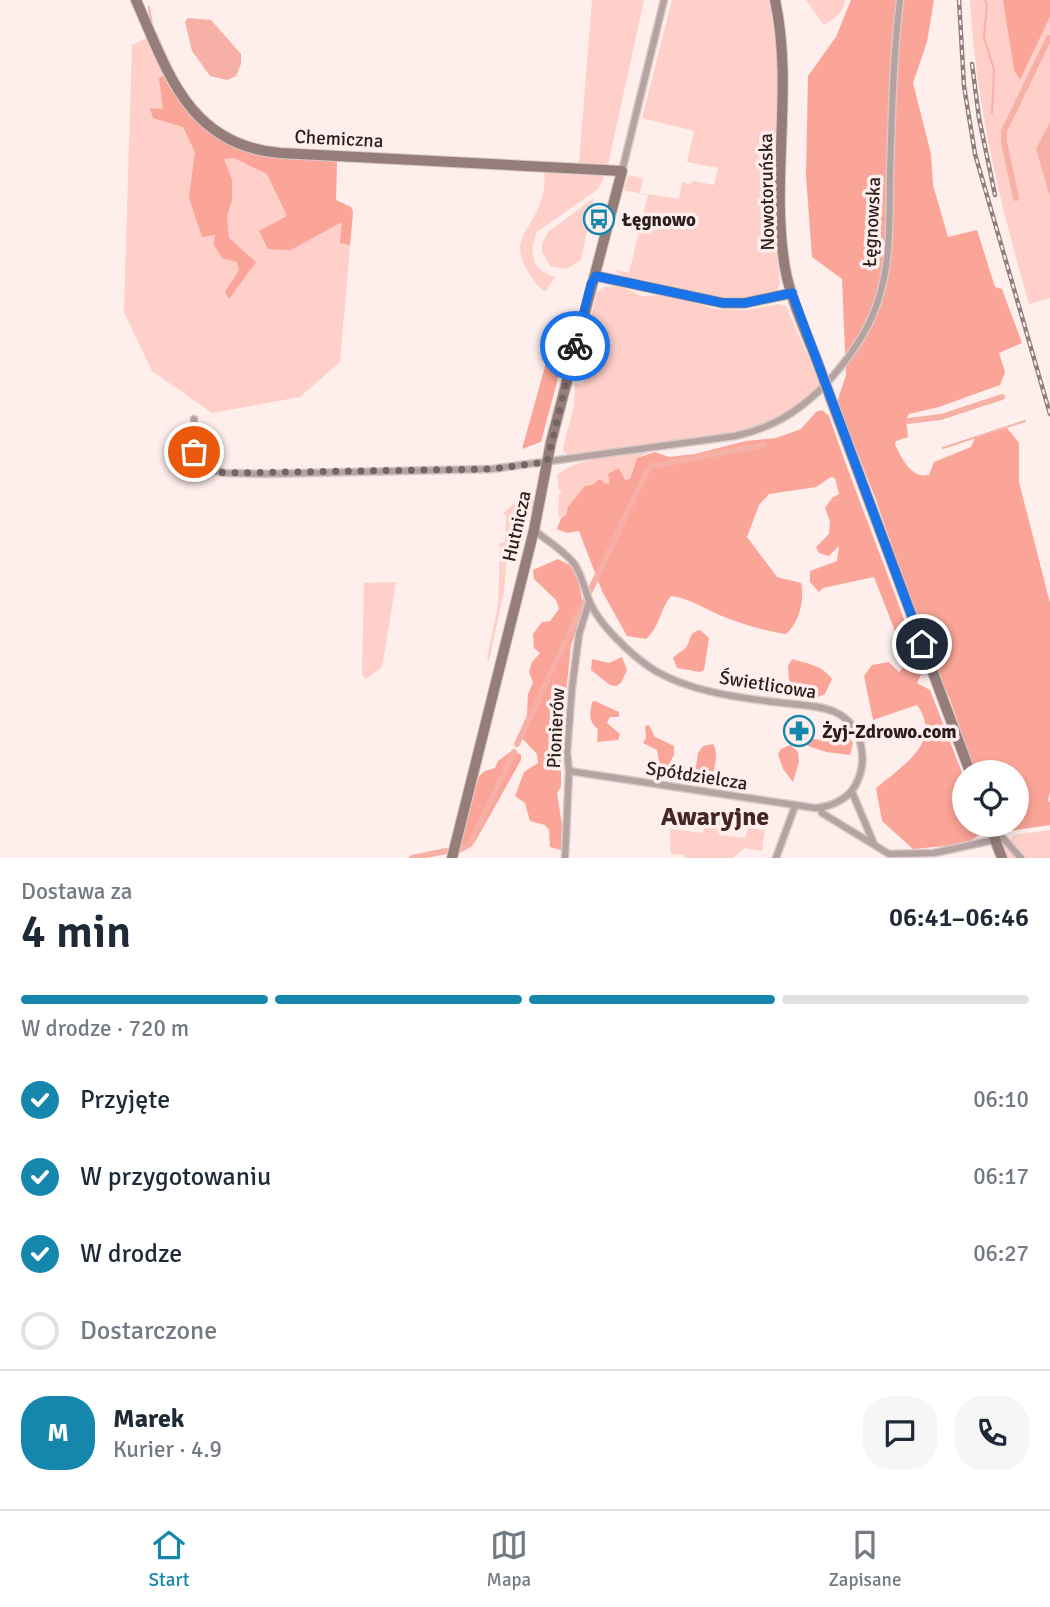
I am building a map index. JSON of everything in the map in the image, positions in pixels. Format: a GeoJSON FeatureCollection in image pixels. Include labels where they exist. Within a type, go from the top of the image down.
{"type":"FeatureCollection","features":[{"type":"Feature","properties":{"kind":"street","name":"Chemiczna"},"geometry":{"type":"LineString","coordinates":[[136,0],[168,74],[181,96],[211,130],[244,146],[280,153],[622,171]]}},
{"type":"Feature","properties":{"kind":"street","name":"Hutnicza"},"geometry":{"type":"LineString","coordinates":[[452,858],[534,530],[547,462],[664,0]]}},
{"type":"Feature","properties":{"kind":"street","name":"Nowotoruńska"},"geometry":{"type":"LineString","coordinates":[[775,0],[782,52],[781,226],[785,267],[831,400],[966,760]]}},
{"type":"Feature","properties":{"kind":"street","name":"Łęgnowska"},"geometry":{"type":"LineString","coordinates":[[194,419],[197,458],[204,468],[225,473],[492,469],[735,436],[765,428],[801,408],[840,370],[864,334],[877,304],[888,254],[893,89],[900,0]]}},
{"type":"Feature","properties":{"kind":"street"},"geometry":{"type":"LineString","coordinates":[[596,276],[723,303],[745,303],[792,293]]}},
{"type":"Feature","properties":{"kind":"street","name":"Świetlicowa"},"geometry":{"type":"LineString","coordinates":[[534,530],[573,562],[589,602],[627,650],[654,670],[724,694],[821,708],[842,716],[855,730],[863,759],[861,772],[852,792]]}},
{"type":"Feature","properties":{"kind":"street","name":"Pionierów"},"geometry":{"type":"LineString","coordinates":[[565,858],[569,771],[566,752],[572,688],[579,634],[589,602]]}},
{"type":"Feature","properties":{"kind":"street","name":"Spółdzielcza"},"geometry":{"type":"LineString","coordinates":[[569,771],[795,806],[821,807],[852,792]]}},
{"type":"Feature","properties":{"kind":"street"},"geometry":{"type":"LineString","coordinates":[[852,792],[875,846]]}},
{"type":"Feature","properties":{"kind":"street"},"geometry":{"type":"LineString","coordinates":[[776,858],[795,806]]}},
{"type":"Feature","properties":{"kind":"street"},"geometry":{"type":"LineString","coordinates":[[821,807],[822,813],[889,854],[908,857],[995,839],[1007,840],[1021,858]]}},
{"type":"Feature","properties":{"kind":"street"},"geometry":{"type":"LineString","coordinates":[[995,839],[1002,858]]}},
{"type":"Feature","properties":{"kind":"shaded area"},"geometry":{"type":"Polygon","coordinates":[[[592,0],[644,0],[608,165],[579,163],[592,0]]]}},
{"type":"Feature","properties":{"kind":"shaded area"},"geometry":{"type":"Polygon","coordinates":[[[672,0],[769,0],[778,54],[774,221],[780,283],[776,293],[734,300],[668,288],[667,285],[621,275],[614,269],[629,273],[648,195],[624,190],[628,175],[643,179],[640,193],[679,199],[682,182],[690,184],[694,181],[714,185],[718,168],[687,162],[694,131],[642,118],[672,0]]]}},
{"type":"Feature","properties":{"kind":"shaded area"},"geometry":{"type":"Polygon","coordinates":[[[806,0],[845,0],[841,12],[824,25],[806,0]]]}},
{"type":"Feature","properties":{"kind":"shaded area"},"geometry":{"type":"Polygon","coordinates":[[[851,0],[934,0],[927,42],[913,83],[931,154],[933,185],[948,237],[977,230],[995,287],[1002,289],[1022,343],[999,353],[1005,372],[1000,385],[939,407],[909,414],[906,419],[908,437],[896,441],[895,445],[912,471],[929,475],[934,462],[971,447],[975,438],[1007,428],[1019,443],[1019,482],[1050,603],[1050,825],[1029,828],[1029,760],[971,760],[952,705],[934,668],[875,497],[837,402],[846,375],[842,279],[812,257],[806,176],[808,76],[836,37],[851,0]]]}},
{"type":"Feature","properties":{"kind":"shaded area"},"geometry":{"type":"Polygon","coordinates":[[[970,0],[1003,0],[1014,70],[1020,80],[1050,17],[1050,298],[1029,304],[991,154],[978,78],[970,0]]]}},
{"type":"Feature","properties":{"kind":"shaded area"},"geometry":{"type":"Polygon","coordinates":[[[1003,0],[1050,0],[1050,17],[1020,80],[1014,70],[1003,0]]]}},
{"type":"Feature","properties":{"kind":"shaded area"},"geometry":{"type":"Polygon","coordinates":[[[188,18],[211,20],[241,54],[241,64],[236,76],[227,80],[210,76],[192,51],[185,22],[188,18]]]}},
{"type":"Feature","properties":{"kind":"shaded area"},"geometry":{"type":"Polygon","coordinates":[[[147,38],[173,91],[196,122],[211,134],[246,151],[337,160],[336,200],[351,207],[353,212],[340,362],[300,397],[212,413],[152,371],[124,312],[132,45],[147,38]]]}},
{"type":"Feature","properties":{"kind":"shaded area"},"geometry":{"type":"Polygon","coordinates":[[[163,76],[198,123],[217,137],[257,152],[337,160],[336,200],[351,207],[353,212],[350,245],[340,243],[342,222],[291,250],[268,249],[259,231],[287,216],[267,174],[234,158],[224,159],[232,180],[232,200],[227,216],[229,238],[256,262],[229,299],[225,292],[239,270],[237,262],[222,258],[214,245],[215,235],[202,237],[189,198],[195,152],[183,127],[153,118],[150,108],[163,109],[159,78],[163,76]]]}},
{"type":"Feature","properties":{"kind":"shaded area"},"geometry":{"type":"Polygon","coordinates":[[[1050,122],[1050,197],[1036,149],[1050,122]]]}},
{"type":"Feature","properties":{"kind":"shaded area"},"geometry":{"type":"Polygon","coordinates":[[[545,169],[606,172],[598,189],[537,232],[533,247],[534,260],[541,270],[555,277],[546,291],[534,280],[521,253],[523,237],[542,197],[545,169]]]}},
{"type":"Feature","properties":{"kind":"shaded area"},"geometry":{"type":"Polygon","coordinates":[[[594,198],[581,260],[566,269],[550,266],[542,252],[542,244],[548,232],[594,198]]]}},
{"type":"Feature","properties":{"kind":"shaded area"},"geometry":{"type":"Polygon","coordinates":[[[619,286],[642,296],[666,295],[715,309],[748,310],[779,304],[786,306],[821,386],[780,418],[742,432],[670,445],[574,456],[565,453],[563,448],[574,406],[575,383],[582,385],[585,380],[576,379],[597,292],[604,287],[619,286]]]}},
{"type":"Feature","properties":{"kind":"shaded area"},"geometry":{"type":"Polygon","coordinates":[[[551,345],[566,348],[541,442],[522,449],[551,345]]]}},
{"type":"Feature","properties":{"kind":"shaded area"},"geometry":{"type":"Polygon","coordinates":[[[822,410],[829,416],[922,672],[917,683],[930,690],[957,760],[952,760],[952,837],[976,837],[968,843],[913,849],[882,821],[876,788],[908,762],[923,742],[926,730],[924,718],[917,705],[873,720],[864,676],[872,665],[889,662],[899,672],[907,663],[907,655],[874,577],[823,588],[819,592],[810,582],[810,571],[837,561],[839,546],[829,556],[819,553],[816,547],[829,534],[830,521],[825,508],[832,498],[839,494],[835,478],[831,477],[816,487],[769,494],[759,505],[747,537],[777,577],[801,583],[800,611],[791,630],[786,634],[745,624],[671,596],[655,628],[646,639],[627,636],[602,591],[579,531],[567,533],[557,529],[568,507],[585,486],[600,479],[605,484],[610,483],[608,474],[619,468],[625,480],[630,479],[637,458],[655,452],[669,457],[695,454],[746,441],[776,438],[801,429],[816,412],[822,410]]]}},
{"type":"Feature","properties":{"kind":"shaded area"},"geometry":{"type":"Polygon","coordinates":[[[649,452],[637,458],[630,479],[625,481],[619,468],[611,483],[568,507],[566,515],[558,517],[559,494],[562,490],[559,490],[557,475],[588,461],[649,452]]]}},
{"type":"Feature","properties":{"kind":"shaded area"},"geometry":{"type":"Polygon","coordinates":[[[534,498],[534,510],[523,507],[519,524],[516,524],[515,528],[521,530],[514,531],[507,550],[504,592],[489,661],[487,657],[498,605],[500,543],[505,543],[506,515],[503,513],[516,502],[534,498]]]}},
{"type":"Feature","properties":{"kind":"shaded area"},"geometry":{"type":"Polygon","coordinates":[[[558,559],[571,566],[578,578],[584,609],[571,645],[561,740],[561,787],[557,793],[562,825],[561,850],[550,847],[549,830],[545,825],[530,821],[525,803],[515,796],[524,772],[538,763],[537,754],[519,735],[527,715],[528,694],[533,683],[529,672],[532,662],[540,653],[534,648],[533,634],[542,622],[550,621],[559,609],[556,600],[534,579],[533,570],[558,559]]]}},
{"type":"Feature","properties":{"kind":"shaded area"},"geometry":{"type":"Polygon","coordinates":[[[396,582],[382,667],[366,679],[362,675],[364,583],[396,582]]]}},
{"type":"Feature","properties":{"kind":"shaded area"},"geometry":{"type":"Polygon","coordinates":[[[700,630],[709,638],[704,670],[700,672],[677,668],[673,658],[686,648],[692,634],[700,630]]]}},
{"type":"Feature","properties":{"kind":"shaded area"},"geometry":{"type":"Polygon","coordinates":[[[622,657],[627,670],[621,683],[616,686],[610,685],[591,670],[592,659],[609,663],[622,657]]]}},
{"type":"Feature","properties":{"kind":"shaded area"},"geometry":{"type":"Polygon","coordinates":[[[792,659],[828,674],[832,679],[825,694],[818,697],[807,688],[794,694],[790,692],[788,666],[792,659]]]}},
{"type":"Feature","properties":{"kind":"shaded area"},"geometry":{"type":"Polygon","coordinates":[[[592,702],[619,712],[619,717],[610,717],[607,723],[620,734],[618,740],[597,742],[598,729],[590,717],[592,702]]]}},
{"type":"Feature","properties":{"kind":"shaded area"},"geometry":{"type":"Polygon","coordinates":[[[649,725],[655,737],[674,746],[674,755],[667,768],[660,768],[657,750],[643,743],[646,738],[645,726],[649,725]]]}},
{"type":"Feature","properties":{"kind":"shaded area"},"geometry":{"type":"Polygon","coordinates":[[[845,730],[853,743],[850,755],[808,746],[808,741],[813,739],[832,741],[839,731],[845,730]]]}},
{"type":"Feature","properties":{"kind":"shaded area"},"geometry":{"type":"Polygon","coordinates":[[[713,744],[716,758],[710,785],[700,787],[694,780],[698,753],[703,746],[713,744]]]}},
{"type":"Feature","properties":{"kind":"shaded area"},"geometry":{"type":"Polygon","coordinates":[[[790,745],[798,752],[799,762],[793,782],[783,769],[778,754],[781,749],[790,745]]]}},
{"type":"Feature","properties":{"kind":"shaded area"},"geometry":{"type":"Polygon","coordinates":[[[510,752],[521,754],[521,760],[475,842],[468,848],[461,844],[479,776],[495,768],[498,761],[510,752]]]}},
{"type":"Feature","properties":{"kind":"shaded area"},"geometry":{"type":"Polygon","coordinates":[[[705,819],[722,821],[720,835],[745,838],[748,828],[765,830],[762,851],[744,848],[733,858],[685,858],[684,855],[671,854],[670,829],[703,833],[705,819]]]}},
{"type":"Feature","properties":{"kind":"shaded area"},"geometry":{"type":"Polygon","coordinates":[[[1050,830],[1050,858],[1007,858],[1003,845],[1013,837],[1029,837],[1029,833],[1050,830]]]}},
{"type":"Feature","properties":{"kind":"waterway"},"geometry":{"type":"LineString","coordinates":[[985,0],[987,4],[984,37],[994,70],[992,113]]}},
{"type":"Feature","properties":{"kind":"waterway"},"geometry":{"type":"LineString","coordinates":[[149,7],[152,25],[170,65]]}},
{"type":"Feature","properties":{"kind":"waterway"},"geometry":{"type":"LineString","coordinates":[[1016,198],[1004,131],[1049,38]]}},
{"type":"Feature","properties":{"kind":"waterway"},"geometry":{"type":"LineString","coordinates":[[908,421],[941,417],[1002,397]]}},
{"type":"Feature","properties":{"kind":"waterway"},"geometry":{"type":"LineString","coordinates":[[943,448],[1025,421]]}},
{"type":"Feature","properties":{"kind":"waterway"},"geometry":{"type":"LineString","coordinates":[[590,591],[651,466],[763,445]]}},
{"type":"Feature","properties":{"kind":"waterway"},"geometry":{"type":"LineString","coordinates":[[517,744],[585,601]]}},
{"type":"Feature","properties":{"kind":"waterway"},"geometry":{"type":"LineString","coordinates":[[459,850],[470,844],[514,752]]}},
{"type":"Feature","properties":{"kind":"waterway"},"geometry":{"type":"LineString","coordinates":[[412,858],[446,851]]}},
{"type":"Feature","properties":{"kind":"railway"},"geometry":{"type":"LineString","coordinates":[[959,0],[964,86],[975,154],[1050,414]]}},
{"type":"Feature","properties":{"kind":"railway"},"geometry":{"type":"LineString","coordinates":[[972,64],[979,118],[995,195]]}},
{"type":"Feature","properties":{"kind":"way so far"},"geometry":{"type":"LineString","coordinates":[[194,452],[204,468],[225,473],[492,469],[547,462],[575,346]]}},
{"type":"Feature","properties":{"kind":"place","name":"Łęgnowo"},"geometry":{"type":"Point","coordinates":[599,219]}},
{"type":"Feature","properties":{"kind":"place","name":"Żyj-Zdrowo.com"},"geometry":{"type":"Point","coordinates":[799,731]}},
{"type":"Feature","properties":{"kind":"district","name":"Awaryjne"},"geometry":{"type":"Point","coordinates":[715,816]}},
{"type":"Feature","properties":{"kind":"route"},"geometry":{"type":"LineString","coordinates":[[575,346],[591,284],[596,276],[723,303],[745,303],[792,293],[922,644]]}}]}
